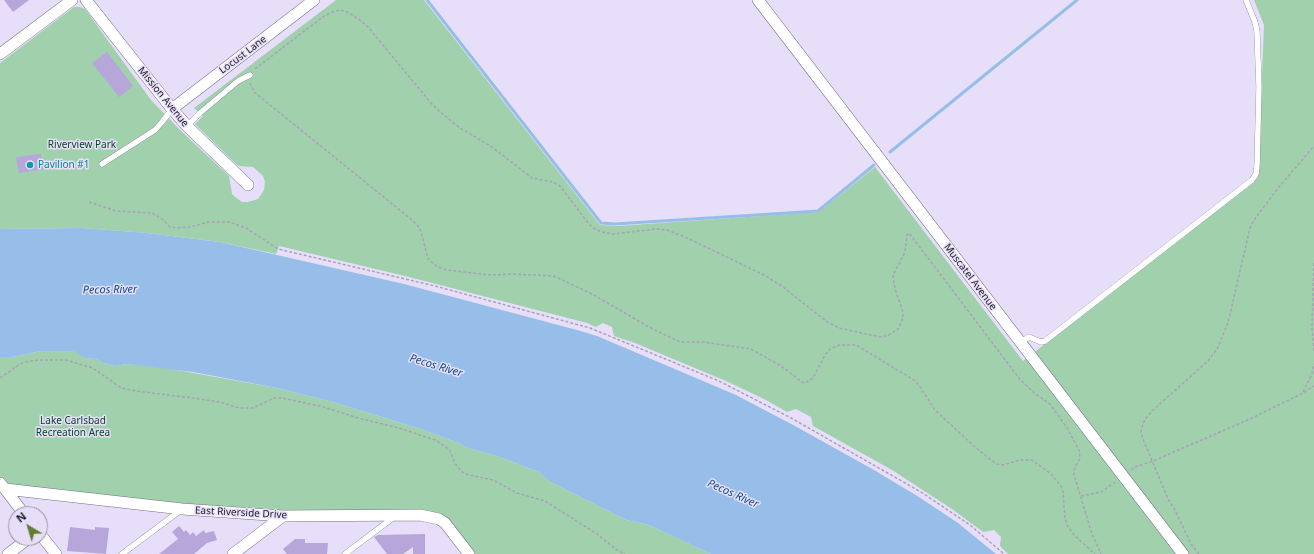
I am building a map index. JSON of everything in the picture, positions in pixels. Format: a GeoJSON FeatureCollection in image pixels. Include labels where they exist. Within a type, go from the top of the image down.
{"type":"FeatureCollection","features":[{"type":"Feature","properties":{"kind":"street"},"geometry":{"type":"LineString","coordinates":[[0,54],[72,0]]}},
{"type":"Feature","properties":{"kind":"street","name":"Mission Avenue"},"geometry":{"type":"LineString","coordinates":[[86,0],[172,109],[187,126],[248,185]]}},
{"type":"Feature","properties":{"kind":"street","name":"Locust Lane"},"geometry":{"type":"LineString","coordinates":[[172,109],[314,0]]}},
{"type":"Feature","properties":{"kind":"street","name":"Muscatel Avenue"},"geometry":{"type":"LineString","coordinates":[[758,0],[1182,554]]}},
{"type":"Feature","properties":{"kind":"street"},"geometry":{"type":"LineString","coordinates":[[2,486],[18,506]]}},
{"type":"Feature","properties":{"kind":"street","name":"East Riverside Drive"},"geometry":{"type":"LineString","coordinates":[[2,486],[182,509],[283,516],[420,514],[439,519],[445,523],[463,552]]}},
{"type":"Feature","properties":{"kind":"street"},"geometry":{"type":"LineString","coordinates":[[233,554],[283,516]]}},
{"type":"Feature","properties":{"kind":"street"},"geometry":{"type":"LineString","coordinates":[[48,544],[56,554]]}},
{"type":"Feature","properties":{"kind":"street"},"geometry":{"type":"LineString","coordinates":[[8,554],[18,546]]}},
{"type":"Feature","properties":{"kind":"lane"},"geometry":{"type":"LineString","coordinates":[[1020,342],[1029,337],[1041,342],[1046,341],[1252,180],[1256,174],[1259,87],[1257,32],[1256,22],[1246,0]]}},
{"type":"Feature","properties":{"kind":"lane"},"geometry":{"type":"LineString","coordinates":[[187,126],[238,81],[250,75]]}},
{"type":"Feature","properties":{"kind":"lane"},"geometry":{"type":"LineString","coordinates":[[102,164],[155,130],[172,109]]}},
{"type":"Feature","properties":{"kind":"lane"},"geometry":{"type":"LineString","coordinates":[[122,554],[182,509]]}},
{"type":"Feature","properties":{"kind":"lane"},"geometry":{"type":"LineString","coordinates":[[345,554],[397,514]]}},
{"type":"Feature","properties":{"kind":"path"},"geometry":{"type":"LineString","coordinates":[[1095,554],[1074,535],[1067,525],[1063,492],[1061,486],[1051,474],[1032,460],[1020,460],[1003,465],[997,464],[964,437],[935,410],[919,385],[914,380],[856,345],[839,345],[829,350],[824,355],[812,378],[805,383],[775,363],[750,349],[703,342],[680,342],[649,327],[592,294],[554,276],[513,274],[490,276],[447,270],[432,264],[428,260],[425,243],[419,227],[259,96],[252,87],[250,75],[254,70],[324,16],[340,10],[348,12],[368,27],[430,102],[440,111],[460,128],[492,148],[532,178],[553,182],[560,186],[589,224],[595,229],[612,234],[667,230],[685,237],[764,275],[783,287],[826,321],[839,328],[880,337],[887,336],[898,329],[903,318],[903,312],[894,284],[893,275],[904,252],[907,235],[909,233],[1026,387],[1050,404],[1067,428],[1079,450],[1080,458],[1074,470],[1074,475],[1092,534],[1100,554]]}},
{"type":"Feature","properties":{"kind":"path"},"geometry":{"type":"LineString","coordinates":[[1199,554],[1191,544],[1175,510],[1168,499],[1141,432],[1146,418],[1153,410],[1208,361],[1217,350],[1228,322],[1250,228],[1254,220],[1279,187],[1314,146]]}},
{"type":"Feature","properties":{"kind":"path"},"geometry":{"type":"LineString","coordinates":[[89,202],[116,211],[159,216],[170,227],[190,227],[209,222],[229,222],[252,232],[278,249],[435,286],[590,328],[719,381],[791,418],[921,492],[970,525],[1004,554]]}},
{"type":"Feature","properties":{"kind":"path"},"geometry":{"type":"LineString","coordinates":[[1314,263],[1312,322],[1314,351]]}},
{"type":"Feature","properties":{"kind":"path"},"geometry":{"type":"LineString","coordinates":[[0,378],[20,364],[29,361],[66,360],[93,368],[121,388],[220,402],[239,408],[253,408],[274,398],[282,398],[324,407],[358,418],[399,428],[436,440],[449,449],[455,463],[465,474],[493,480],[517,493],[545,501],[597,534],[617,550],[625,554]]}},
{"type":"Feature","properties":{"kind":"path"},"geometry":{"type":"LineString","coordinates":[[1303,393],[1312,374],[1314,364]]}},
{"type":"Feature","properties":{"kind":"path"},"geometry":{"type":"LineString","coordinates":[[1153,461],[1250,419],[1314,386]]}},
{"type":"Feature","properties":{"kind":"green space","name":"Riverview Park"},"geometry":{"type":"Polygon","coordinates":[[[336,0],[424,0],[600,225],[618,226],[819,212],[875,167],[1023,361],[1258,178],[1264,25],[1254,0],[1314,0],[1314,554],[1008,554],[1000,546],[1001,537],[994,530],[983,532],[952,509],[892,470],[813,426],[811,417],[796,409],[787,412],[726,381],[635,343],[614,336],[612,327],[603,323],[596,327],[587,323],[409,277],[279,246],[276,254],[220,242],[147,233],[82,228],[0,229],[0,63],[74,7],[85,9],[151,100],[180,130],[229,176],[232,194],[242,202],[248,202],[258,199],[264,190],[265,182],[263,176],[253,167],[239,166],[236,164],[195,124],[203,116],[194,108],[336,0]]]}},
{"type":"Feature","properties":{"kind":"green space","name":"Lake Carlsbad Recreation Area"},"geometry":{"type":"Polygon","coordinates":[[[74,350],[85,358],[96,359],[103,363],[116,366],[127,364],[160,367],[277,388],[333,402],[424,430],[461,444],[465,447],[500,457],[539,472],[549,481],[626,520],[649,525],[711,554],[469,554],[439,519],[283,516],[0,483],[0,357],[12,357],[41,351],[74,350]]]}},
{"type":"Feature","properties":{"kind":"water","name":"Pecos River"},"geometry":{"type":"Polygon","coordinates":[[[82,228],[147,233],[220,242],[404,284],[597,336],[736,395],[795,426],[919,497],[958,523],[996,554],[711,554],[649,525],[626,520],[549,481],[539,472],[500,457],[465,447],[461,444],[424,430],[333,402],[277,388],[193,372],[127,364],[116,366],[103,363],[96,359],[85,358],[74,351],[41,351],[12,357],[0,357],[0,229],[82,228]]]}},
{"type":"Feature","properties":{"kind":"building"},"geometry":{"type":"Polygon","coordinates":[[[4,0],[29,0],[13,12],[4,0]]]}},
{"type":"Feature","properties":{"kind":"building"},"geometry":{"type":"Polygon","coordinates":[[[107,52],[133,86],[119,97],[92,63],[107,52]]]}},
{"type":"Feature","properties":{"kind":"building","name":"Pavilion #1"},"geometry":{"type":"Polygon","coordinates":[[[41,154],[43,169],[19,173],[16,157],[41,154]]]}},
{"type":"Feature","properties":{"kind":"building"},"geometry":{"type":"Polygon","coordinates":[[[179,526],[184,532],[186,530],[190,535],[193,532],[196,536],[204,530],[205,533],[214,531],[217,540],[207,543],[194,554],[159,554],[178,539],[172,532],[179,526]]]}},
{"type":"Feature","properties":{"kind":"building"},"geometry":{"type":"Polygon","coordinates":[[[70,527],[95,530],[95,527],[109,528],[106,554],[67,551],[70,527]]]}},
{"type":"Feature","properties":{"kind":"building"},"geometry":{"type":"Polygon","coordinates":[[[425,534],[425,554],[413,554],[413,547],[403,554],[387,554],[374,537],[378,535],[425,534]]]}},
{"type":"Feature","properties":{"kind":"building"},"geometry":{"type":"Polygon","coordinates":[[[295,539],[305,539],[305,543],[328,543],[327,554],[287,554],[283,549],[295,539]]]}},
{"type":"Feature","properties":{"kind":"waterway"},"geometry":{"type":"LineString","coordinates":[[427,0],[601,223],[615,224],[818,211],[874,165]]}},
{"type":"Feature","properties":{"kind":"waterway"},"geometry":{"type":"LineString","coordinates":[[890,152],[1077,0]]}},
{"type":"Feature","properties":{"kind":"place","name":"Pavilion #1"},"geometry":{"type":"Point","coordinates":[30,165]}}]}
